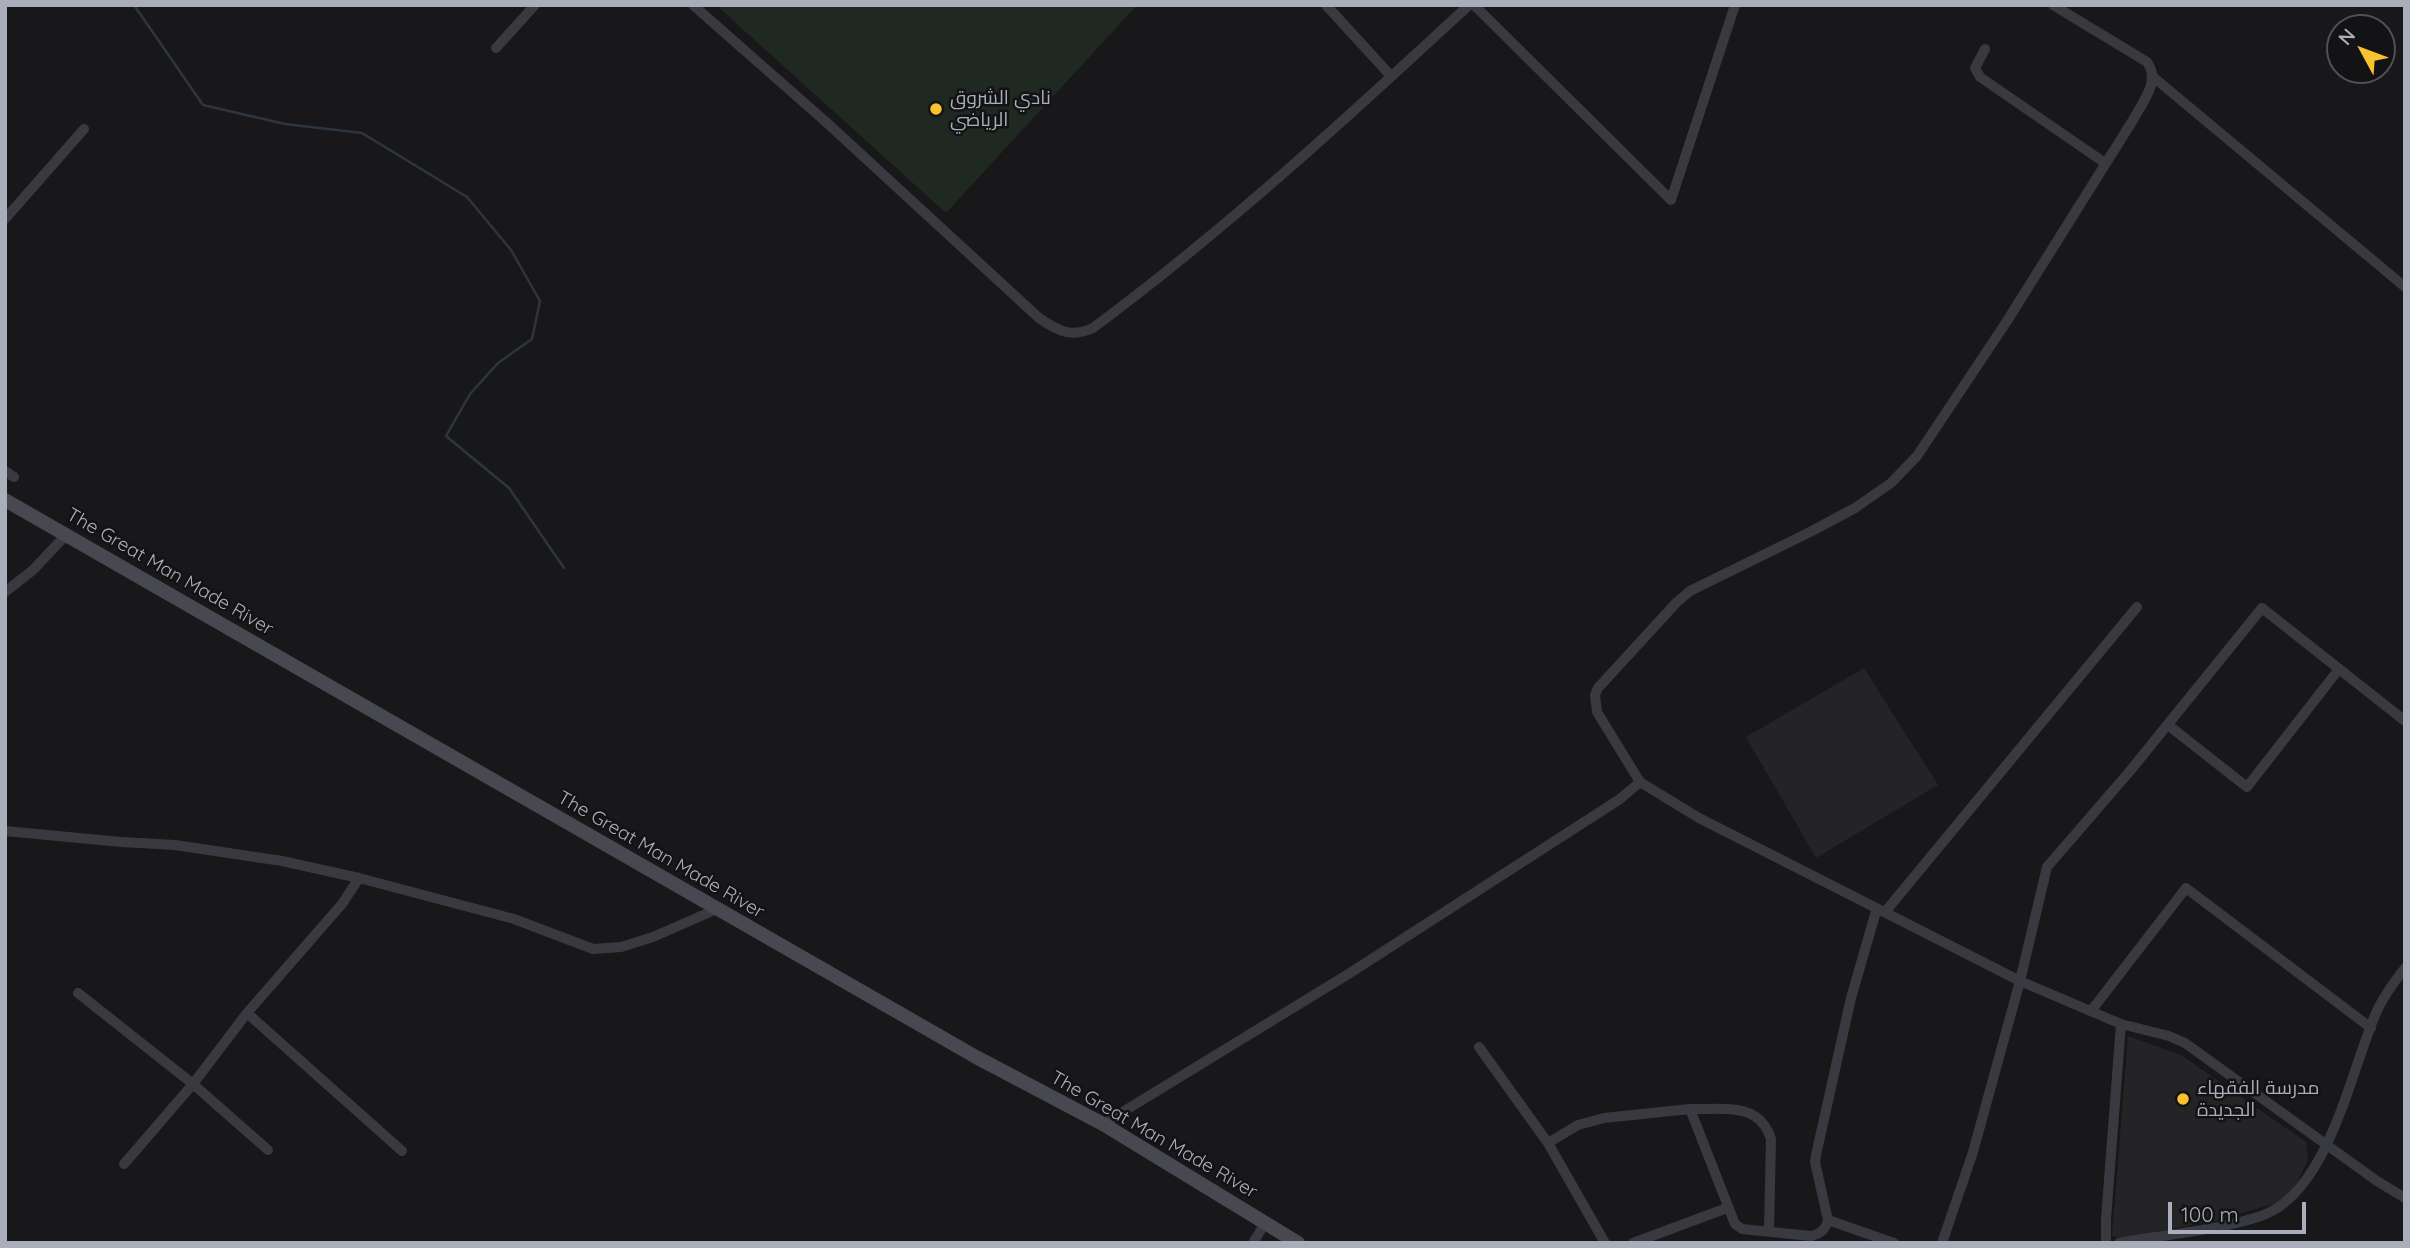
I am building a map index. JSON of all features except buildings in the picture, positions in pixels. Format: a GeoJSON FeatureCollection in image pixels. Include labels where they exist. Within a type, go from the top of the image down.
{"type":"FeatureCollection","features":[{"type":"Feature","properties":{"kind":"main road","name":"The Great Man Made River"},"geometry":{"type":"LineString","coordinates":[[5,499],[976,1057],[1103,1124],[1298,1243]]}},
{"type":"Feature","properties":{"kind":"street"},"geometry":{"type":"LineString","coordinates":[[496,48],[535,5]]}},
{"type":"Feature","properties":{"kind":"street"},"geometry":{"type":"LineString","coordinates":[[693,5],[826,122],[1039,318],[1054,329],[1071,334],[1083,333],[1093,328],[1149,286],[1471,5],[1671,200],[1735,5]]}},
{"type":"Feature","properties":{"kind":"street"},"geometry":{"type":"LineString","coordinates":[[1326,5],[1391,76]]}},
{"type":"Feature","properties":{"kind":"street"},"geometry":{"type":"LineString","coordinates":[[2053,5],[2147,62],[2152,76],[2405,287]]}},
{"type":"Feature","properties":{"kind":"street"},"geometry":{"type":"LineString","coordinates":[[1985,49],[1975,68],[1980,78],[2105,163]]}},
{"type":"Feature","properties":{"kind":"street"},"geometry":{"type":"LineString","coordinates":[[2152,76],[2148,91],[2133,120],[1978,365],[1917,456],[1878,494],[1821,526],[1690,591],[1675,603],[1598,688],[1595,703],[1600,720],[1640,782],[1699,818],[2020,981],[2122,1024],[2169,1036],[2193,1048],[2325,1144],[2405,1198]]}},
{"type":"Feature","properties":{"kind":"street"},"geometry":{"type":"LineString","coordinates":[[5,219],[84,129]]}},
{"type":"Feature","properties":{"kind":"street"},"geometry":{"type":"LineString","coordinates":[[5,592],[33,570],[66,535]]}},
{"type":"Feature","properties":{"kind":"street"},"geometry":{"type":"LineString","coordinates":[[1690,1108],[1735,1224],[1742,1229],[1814,1239],[1823,1231],[1828,1220],[1816,1155],[1851,998],[1881,910],[2137,607]]}},
{"type":"Feature","properties":{"kind":"street"},"geometry":{"type":"LineString","coordinates":[[1942,1243],[1973,1152],[2020,981],[2047,867],[2168,725],[2262,608],[2405,721]]}},
{"type":"Feature","properties":{"kind":"street"},"geometry":{"type":"LineString","coordinates":[[2168,725],[2247,788],[2339,668]]}},
{"type":"Feature","properties":{"kind":"street"},"geometry":{"type":"LineString","coordinates":[[1103,1124],[1361,965],[1620,799],[1640,782]]}},
{"type":"Feature","properties":{"kind":"street"},"geometry":{"type":"LineString","coordinates":[[5,831],[175,845],[282,861],[359,878],[514,919],[593,949],[621,947],[653,937],[717,909]]}},
{"type":"Feature","properties":{"kind":"street"},"geometry":{"type":"LineString","coordinates":[[124,1164],[193,1084],[247,1013],[342,904],[359,878]]}},
{"type":"Feature","properties":{"kind":"street"},"geometry":{"type":"LineString","coordinates":[[2091,1010],[2186,888],[2371,1028]]}},
{"type":"Feature","properties":{"kind":"street"},"geometry":{"type":"LineString","coordinates":[[2119,1243],[2223,1225],[2263,1215],[2290,1199],[2305,1183],[2325,1144],[2371,1028],[2387,994],[2405,968]]}},
{"type":"Feature","properties":{"kind":"street"},"geometry":{"type":"LineString","coordinates":[[78,993],[193,1084],[268,1150]]}},
{"type":"Feature","properties":{"kind":"street"},"geometry":{"type":"LineString","coordinates":[[247,1013],[402,1151]]}},
{"type":"Feature","properties":{"kind":"street"},"geometry":{"type":"LineString","coordinates":[[2106,1243],[2122,1024]]}},
{"type":"Feature","properties":{"kind":"street"},"geometry":{"type":"LineString","coordinates":[[1479,1047],[1548,1143],[1602,1240]]}},
{"type":"Feature","properties":{"kind":"street"},"geometry":{"type":"LineString","coordinates":[[1548,1143],[1578,1125],[1604,1118],[1690,1108],[1745,1110],[1763,1122],[1771,1139],[1769,1231]]}},
{"type":"Feature","properties":{"kind":"street"},"geometry":{"type":"LineString","coordinates":[[1633,1243],[1727,1208]]}},
{"type":"Feature","properties":{"kind":"street"},"geometry":{"type":"LineString","coordinates":[[1828,1220],[1894,1243]]}},
{"type":"Feature","properties":{"kind":"street"},"geometry":{"type":"LineString","coordinates":[[1253,1243],[1265,1223]]}},
{"type":"Feature","properties":{"kind":"shaded area","name":"نادي الشروق الرياضي"},"geometry":{"type":"Polygon","coordinates":[[[716,5],[1137,5],[946,213],[716,5]]]}},
{"type":"Feature","properties":{"kind":"shaded area"},"geometry":{"type":"Polygon","coordinates":[[[1864,668],[1938,785],[1816,858],[1746,737],[1864,668]]]}},
{"type":"Feature","properties":{"kind":"shaded area","name":"مدرسة الفقهاء الجديدة"},"geometry":{"type":"Polygon","coordinates":[[[2128,1036],[2181,1055],[2306,1142],[2308,1160],[2296,1184],[2280,1202],[2218,1220],[2122,1238],[2112,1236],[2128,1036]]]}},
{"type":"Feature","properties":{"kind":"waterway"},"geometry":{"type":"LineString","coordinates":[[134,5],[203,105],[285,124],[362,133],[467,197],[511,250],[540,301],[532,339],[498,363],[470,394],[446,436],[509,488],[564,568]]}},
{"type":"Feature","properties":{"kind":"place","name":"نادي الشروق الرياضي"},"geometry":{"type":"Point","coordinates":[936,109]}},
{"type":"Feature","properties":{"kind":"place","name":"مدرسة الفقهاء الجديدة"},"geometry":{"type":"Point","coordinates":[2183,1099]}}]}
